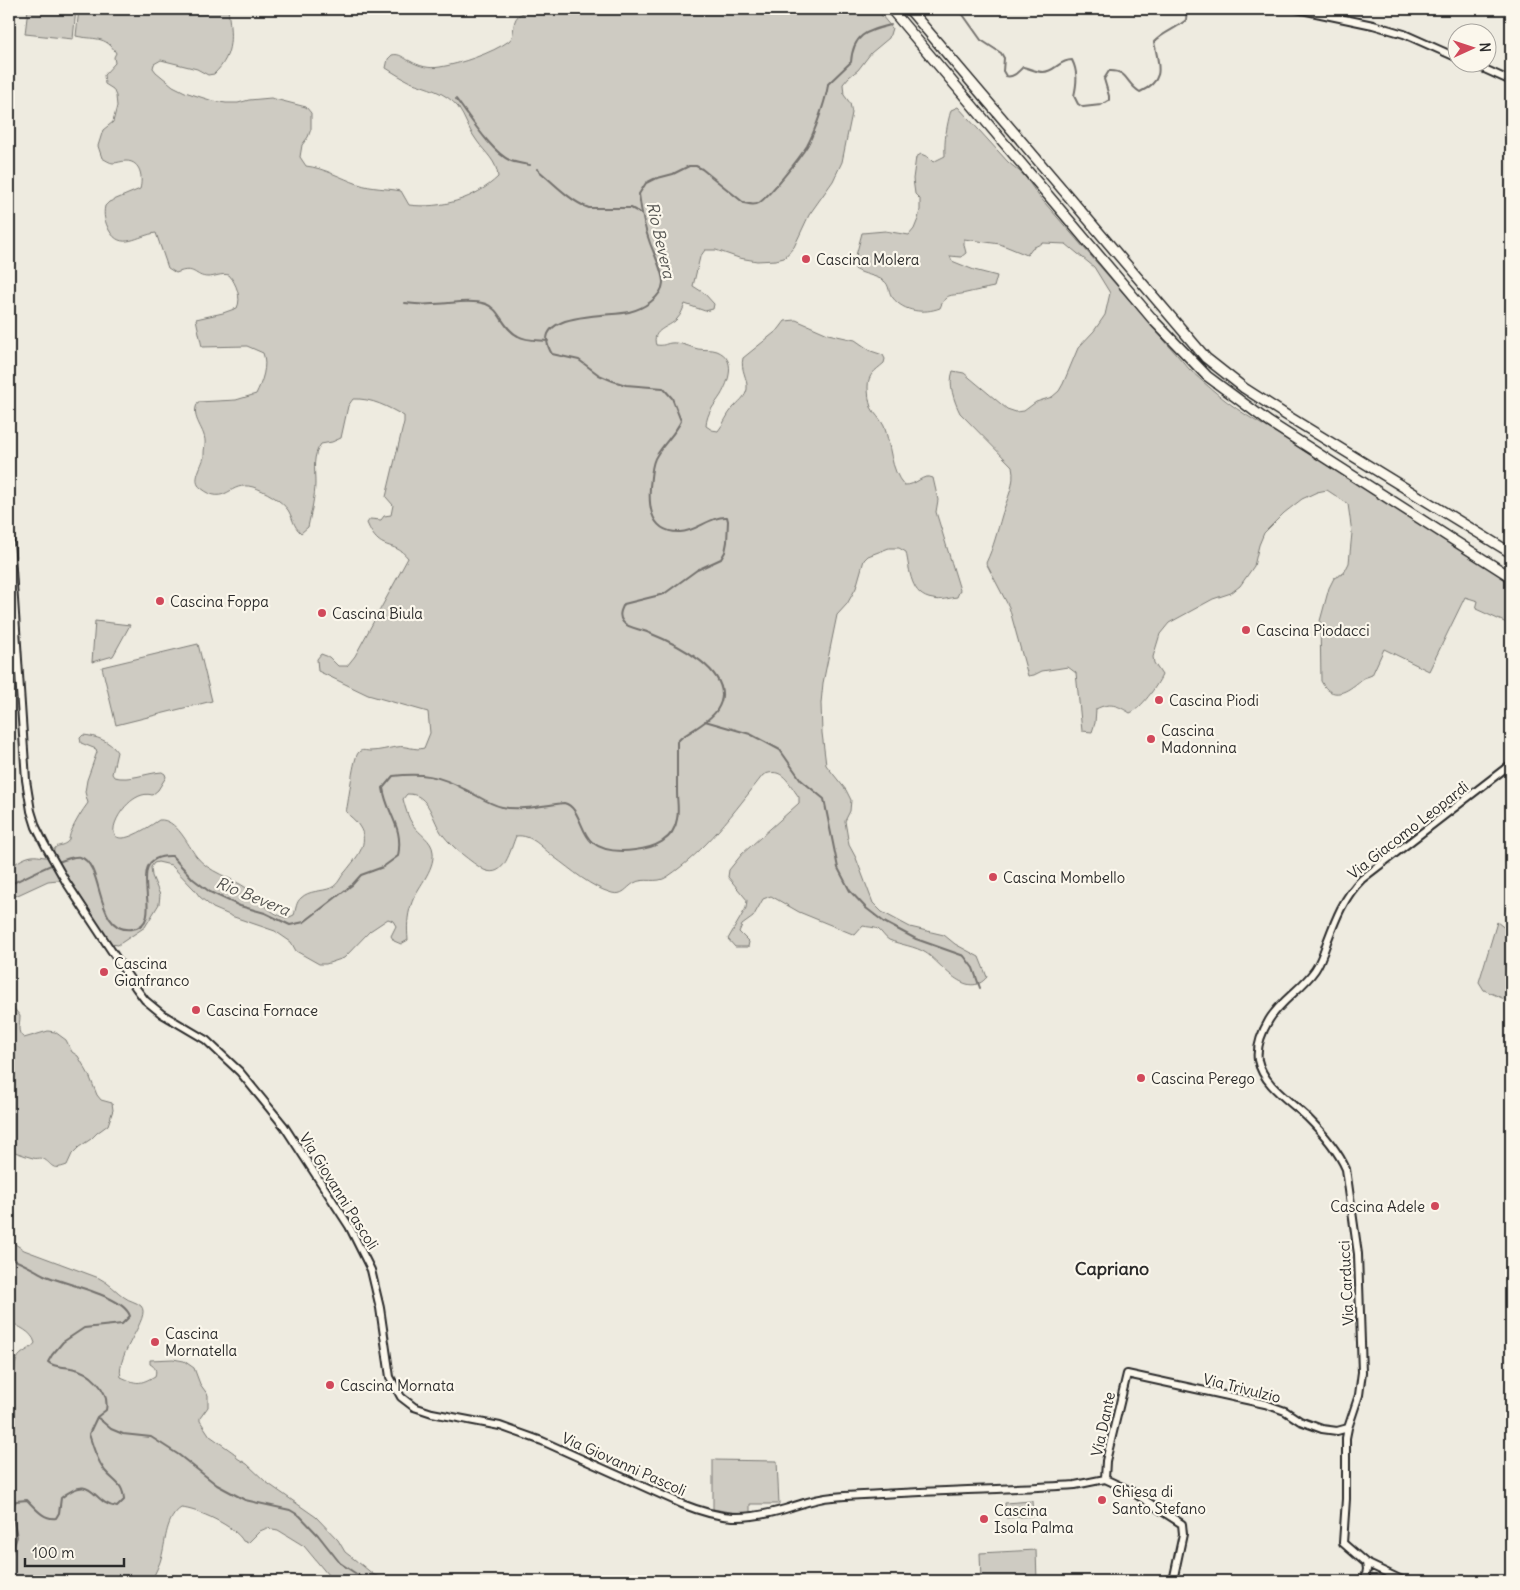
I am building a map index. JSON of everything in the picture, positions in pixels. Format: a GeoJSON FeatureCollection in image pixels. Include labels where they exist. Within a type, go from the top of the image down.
{"type":"FeatureCollection","features":[{"type":"Feature","properties":{"kind":"highway"},"geometry":{"type":"LineString","coordinates":[[891,9],[1155,322],[1207,376],[1269,422],[1511,577]]}},
{"type":"Feature","properties":{"kind":"highway"},"geometry":{"type":"LineString","coordinates":[[910,9],[1206,358],[1244,388],[1286,416],[1511,553]]}},
{"type":"Feature","properties":{"kind":"street"},"geometry":{"type":"LineString","coordinates":[[1297,9],[1373,25],[1404,34],[1448,54]]}},
{"type":"Feature","properties":{"kind":"street"},"geometry":{"type":"LineString","coordinates":[[1491,72],[1511,81]]}},
{"type":"Feature","properties":{"kind":"street","name":"Via Giovanni Pascoli"},"geometry":{"type":"LineString","coordinates":[[9,524],[26,780],[33,818],[61,874],[145,1000],[162,1014],[199,1034],[224,1056],[271,1109],[310,1164],[358,1241],[369,1264],[378,1298],[390,1377],[397,1392],[410,1405],[432,1413],[489,1424],[520,1434],[558,1448],[682,1504],[723,1517],[738,1518],[760,1515],[822,1498],[1075,1485],[1105,1480]]}},
{"type":"Feature","properties":{"kind":"street","name":"Via Giacomo Leopardi"},"geometry":{"type":"LineString","coordinates":[[1257,1052],[1262,1035],[1273,1015],[1286,998],[1304,983],[1319,963],[1343,903],[1352,890],[1370,873],[1511,764]]}},
{"type":"Feature","properties":{"kind":"street","name":"Via Carducci"},"geometry":{"type":"LineString","coordinates":[[1257,1052],[1258,1061],[1266,1078],[1318,1130],[1341,1160],[1348,1178],[1358,1254],[1362,1376],[1359,1396],[1346,1438],[1346,1499],[1343,1544],[1366,1563]]}},
{"type":"Feature","properties":{"kind":"street","name":"Via Trivulzio"},"geometry":{"type":"LineString","coordinates":[[1127,1374],[1265,1404],[1285,1411],[1300,1421],[1322,1429],[1337,1431],[1348,1428]]}},
{"type":"Feature","properties":{"kind":"street","name":"Via Dante"},"geometry":{"type":"LineString","coordinates":[[1105,1480],[1106,1461],[1127,1374]]}},
{"type":"Feature","properties":{"kind":"street"},"geometry":{"type":"LineString","coordinates":[[1105,1480],[1130,1491],[1182,1524],[1183,1534],[1173,1581]]}},
{"type":"Feature","properties":{"kind":"street"},"geometry":{"type":"LineString","coordinates":[[1365,1581],[1366,1563]]}},
{"type":"Feature","properties":{"kind":"street"},"geometry":{"type":"LineString","coordinates":[[1366,1563],[1404,1581]]}},
{"type":"Feature","properties":{"kind":"shaded area"},"geometry":{"type":"Polygon","coordinates":[[[28,9],[76,9],[73,39],[25,34],[28,9]]]}},
{"type":"Feature","properties":{"kind":"shaded area"},"geometry":{"type":"Polygon","coordinates":[[[79,9],[228,9],[230,43],[225,59],[214,74],[208,75],[197,69],[161,60],[154,64],[153,68],[156,72],[173,86],[213,101],[238,103],[271,98],[306,107],[311,113],[311,129],[302,145],[300,157],[306,166],[326,171],[363,186],[401,191],[409,205],[421,206],[445,204],[468,197],[489,185],[498,177],[497,171],[496,166],[474,137],[458,107],[442,94],[410,82],[386,68],[388,59],[392,55],[399,55],[424,67],[432,68],[466,61],[494,50],[509,41],[518,16],[540,9],[876,9],[892,28],[889,38],[871,53],[858,70],[843,84],[844,95],[850,103],[852,113],[842,162],[833,181],[809,215],[794,247],[784,258],[757,261],[739,258],[716,250],[705,250],[700,257],[693,286],[704,293],[714,304],[713,309],[705,311],[685,304],[682,312],[674,322],[658,332],[655,340],[656,345],[674,343],[698,349],[715,350],[727,359],[730,371],[729,377],[721,395],[709,413],[706,426],[718,431],[731,410],[746,392],[747,385],[742,366],[743,358],[779,329],[785,321],[796,320],[828,334],[855,340],[871,351],[883,355],[884,363],[869,379],[870,405],[884,426],[893,464],[899,479],[904,485],[912,484],[926,477],[933,478],[938,500],[936,512],[960,590],[957,597],[942,600],[925,597],[915,588],[906,552],[899,548],[889,548],[868,556],[864,560],[856,588],[847,604],[837,615],[823,683],[821,703],[822,733],[826,765],[846,790],[851,800],[850,811],[845,821],[849,845],[873,903],[882,912],[910,927],[944,935],[955,944],[979,957],[987,977],[979,983],[971,985],[963,983],[926,953],[889,940],[878,929],[863,926],[855,935],[799,912],[771,896],[763,899],[753,917],[742,925],[739,932],[749,942],[748,947],[735,947],[728,939],[746,908],[747,900],[728,877],[729,870],[742,854],[799,803],[799,797],[788,782],[780,774],[776,773],[763,775],[719,830],[681,867],[663,879],[638,881],[616,894],[604,890],[574,873],[532,839],[522,836],[516,836],[506,862],[502,867],[491,872],[484,870],[447,840],[439,829],[430,809],[421,798],[407,794],[403,799],[410,819],[430,844],[433,852],[431,866],[413,899],[410,909],[408,940],[401,944],[394,941],[391,936],[396,926],[393,921],[388,919],[370,931],[344,958],[326,964],[319,964],[296,951],[291,942],[275,931],[213,908],[200,897],[171,865],[158,862],[154,863],[151,867],[152,876],[160,895],[159,904],[145,927],[118,945],[111,944],[76,889],[66,882],[58,880],[48,881],[9,899],[9,868],[20,860],[29,857],[53,856],[55,847],[68,841],[74,824],[88,803],[85,792],[87,780],[97,752],[96,749],[81,743],[80,738],[83,735],[102,740],[111,745],[117,752],[112,774],[114,777],[132,777],[162,772],[166,777],[158,790],[152,795],[142,795],[132,800],[124,808],[114,827],[115,834],[120,838],[131,836],[159,820],[171,823],[181,833],[196,856],[207,867],[248,889],[269,909],[287,918],[294,915],[299,900],[304,895],[331,888],[336,884],[361,850],[363,844],[362,832],[356,822],[346,812],[353,770],[359,752],[363,750],[374,751],[400,747],[424,748],[430,733],[428,712],[368,695],[318,671],[317,659],[321,654],[329,657],[338,666],[347,666],[355,656],[408,558],[402,552],[377,539],[367,523],[370,519],[381,520],[384,516],[391,515],[393,505],[386,497],[404,416],[386,406],[353,399],[348,406],[341,438],[321,444],[316,453],[313,505],[308,527],[301,533],[296,528],[285,506],[263,491],[245,486],[238,487],[222,495],[216,495],[209,493],[198,485],[197,477],[204,457],[205,439],[196,414],[198,402],[236,400],[256,394],[264,374],[265,363],[263,353],[247,346],[202,347],[196,319],[237,308],[239,300],[238,291],[229,275],[223,274],[211,277],[187,270],[176,273],[168,268],[156,233],[124,241],[114,237],[109,230],[104,212],[105,206],[109,202],[140,189],[141,175],[138,167],[131,162],[112,163],[102,158],[98,146],[103,130],[113,122],[117,106],[116,96],[113,89],[105,84],[104,75],[115,63],[114,57],[116,53],[108,43],[99,39],[76,36],[79,9]]]}},
{"type":"Feature","properties":{"kind":"shaded area"},"geometry":{"type":"Polygon","coordinates":[[[958,107],[1008,162],[1024,175],[1038,195],[1190,370],[1246,415],[1511,582],[1511,625],[1476,609],[1478,601],[1465,597],[1429,671],[1384,649],[1372,675],[1363,678],[1340,693],[1330,691],[1321,681],[1320,621],[1329,588],[1334,578],[1344,573],[1349,563],[1352,533],[1348,504],[1327,490],[1317,492],[1302,499],[1284,513],[1264,533],[1254,566],[1240,586],[1231,593],[1213,599],[1169,623],[1160,634],[1153,657],[1154,663],[1162,675],[1144,702],[1130,713],[1113,705],[1096,709],[1092,732],[1082,731],[1076,673],[1068,667],[1042,671],[1028,676],[1009,607],[986,563],[1010,491],[1013,479],[1012,466],[960,413],[954,398],[951,381],[953,371],[964,373],[1007,409],[1016,412],[1024,411],[1036,402],[1052,397],[1063,384],[1078,348],[1094,331],[1105,315],[1110,293],[1094,267],[1066,244],[1043,243],[1032,248],[1027,255],[1000,244],[964,239],[966,253],[961,257],[950,256],[952,261],[974,270],[997,276],[994,287],[947,297],[940,308],[927,311],[908,309],[891,296],[884,281],[855,269],[854,263],[862,233],[885,231],[909,235],[914,229],[920,210],[920,199],[915,194],[913,179],[916,157],[921,154],[933,162],[945,156],[946,133],[951,110],[958,107]]]}},
{"type":"Feature","properties":{"kind":"shaded area"},"geometry":{"type":"Polygon","coordinates":[[[95,621],[130,625],[113,656],[92,662],[95,621]]]}},
{"type":"Feature","properties":{"kind":"shaded area"},"geometry":{"type":"Polygon","coordinates":[[[198,644],[212,701],[116,725],[102,667],[198,644]]]}},
{"type":"Feature","properties":{"kind":"shaded area"},"geometry":{"type":"Polygon","coordinates":[[[1497,922],[1511,933],[1511,1002],[1484,990],[1479,982],[1497,922]]]}},
{"type":"Feature","properties":{"kind":"shaded area"},"geometry":{"type":"Polygon","coordinates":[[[9,999],[20,1016],[19,1028],[22,1036],[24,1038],[48,1031],[55,1032],[66,1040],[72,1052],[78,1056],[89,1075],[97,1095],[101,1100],[112,1103],[113,1110],[108,1125],[79,1147],[72,1154],[67,1165],[61,1167],[54,1167],[41,1158],[9,1151],[9,999]]]}},
{"type":"Feature","properties":{"kind":"shaded area"},"geometry":{"type":"Polygon","coordinates":[[[9,1240],[24,1250],[99,1278],[126,1298],[141,1306],[143,1311],[142,1318],[123,1358],[121,1377],[138,1382],[155,1376],[156,1370],[150,1364],[150,1360],[173,1359],[184,1361],[194,1368],[200,1384],[208,1395],[208,1407],[200,1421],[210,1436],[234,1453],[237,1458],[247,1464],[266,1482],[316,1517],[338,1540],[345,1552],[374,1575],[389,1581],[333,1581],[304,1546],[278,1530],[267,1528],[260,1531],[248,1543],[215,1519],[196,1511],[181,1508],[169,1523],[161,1558],[151,1581],[9,1581],[9,1399],[17,1359],[35,1343],[28,1332],[9,1321],[9,1240]]]}},
{"type":"Feature","properties":{"kind":"shaded area"},"geometry":{"type":"Polygon","coordinates":[[[713,1460],[777,1461],[779,1504],[750,1504],[750,1513],[713,1509],[713,1460]]]}},
{"type":"Feature","properties":{"kind":"shaded area"},"geometry":{"type":"Polygon","coordinates":[[[1032,1501],[1033,1516],[1006,1518],[1005,1503],[1032,1501]]]}},
{"type":"Feature","properties":{"kind":"shaded area"},"geometry":{"type":"Polygon","coordinates":[[[1036,1550],[1037,1581],[981,1581],[980,1553],[1036,1550]]]}},
{"type":"Feature","properties":{"kind":"waterway","name":"Rio Bevera"},"geometry":{"type":"LineString","coordinates":[[959,9],[981,40],[1001,53],[1004,58],[1003,71],[1006,76],[1017,73],[1023,67],[1043,72],[1072,60],[1076,78],[1074,96],[1078,104],[1083,107],[1101,105],[1109,100],[1104,79],[1109,71],[1115,71],[1123,75],[1140,92],[1154,82],[1159,72],[1154,42],[1186,20],[1187,9]]}},
{"type":"Feature","properties":{"kind":"waterway","name":"Rio Bevera"},"geometry":{"type":"LineString","coordinates":[[9,885],[66,859],[80,857],[88,862],[93,872],[105,910],[111,921],[120,928],[132,929],[143,924],[147,915],[146,877],[148,866],[156,858],[172,856],[193,879],[210,892],[240,906],[265,913],[290,925],[304,922],[352,885],[361,875],[383,867],[398,856],[399,837],[383,788],[393,776],[403,775],[421,775],[438,778],[455,784],[487,802],[502,807],[524,808],[564,803],[569,805],[577,814],[588,838],[602,848],[612,851],[642,849],[656,845],[667,838],[672,832],[678,816],[677,742],[705,722],[717,710],[722,696],[720,684],[712,672],[686,651],[647,632],[627,626],[621,620],[620,613],[624,604],[664,594],[697,570],[721,559],[727,542],[728,521],[727,517],[721,517],[692,530],[680,532],[669,531],[661,527],[652,514],[650,486],[655,458],[681,421],[672,398],[663,388],[626,385],[599,375],[579,360],[552,354],[547,340],[550,330],[560,323],[589,316],[634,311],[650,302],[659,293],[662,288],[663,278],[646,231],[639,194],[646,183],[673,174],[689,166],[696,166],[744,203],[753,205],[759,203],[770,193],[807,146],[820,115],[828,84],[851,62],[852,53],[858,40],[868,32],[891,25]]}},
{"type":"Feature","properties":{"kind":"waterway"},"geometry":{"type":"LineString","coordinates":[[456,99],[496,150],[511,161],[530,165]]}},
{"type":"Feature","properties":{"kind":"waterway"},"geometry":{"type":"LineString","coordinates":[[537,169],[562,191],[582,205],[589,208],[631,208],[642,214]]}},
{"type":"Feature","properties":{"kind":"waterway"},"geometry":{"type":"LineString","coordinates":[[405,303],[466,302],[486,304],[495,310],[513,333],[521,338],[548,341]]}},
{"type":"Feature","properties":{"kind":"waterway"},"geometry":{"type":"LineString","coordinates":[[705,721],[750,734],[780,750],[801,780],[824,799],[838,868],[850,891],[866,908],[884,922],[916,939],[964,956],[973,968],[980,988]]}},
{"type":"Feature","properties":{"kind":"waterway"},"geometry":{"type":"LineString","coordinates":[[9,1258],[44,1275],[105,1296],[125,1309],[130,1316],[122,1324],[84,1328],[63,1342],[48,1362],[85,1373],[102,1389],[105,1395],[106,1410],[97,1417],[89,1434],[100,1462],[105,1471],[122,1490],[124,1500],[117,1507],[108,1505],[92,1491],[80,1488],[61,1498],[59,1513],[56,1518],[40,1513],[27,1500],[16,1501],[11,1507],[17,1537],[9,1560]]}},
{"type":"Feature","properties":{"kind":"waterway"},"geometry":{"type":"LineString","coordinates":[[97,1417],[111,1429],[123,1434],[151,1437],[179,1455],[217,1485],[245,1500],[290,1510],[300,1516],[340,1563],[367,1581]]}},
{"type":"Feature","properties":{"kind":"waterway"},"geometry":{"type":"LineString","coordinates":[[9,1572],[11,1581]]}},
{"type":"Feature","properties":{"kind":"place","name":"Cascina Molera"},"geometry":{"type":"Point","coordinates":[806,259]}},
{"type":"Feature","properties":{"kind":"place","name":"Cascina Foppa"},"geometry":{"type":"Point","coordinates":[160,601]}},
{"type":"Feature","properties":{"kind":"place","name":"Cascina Biula"},"geometry":{"type":"Point","coordinates":[322,613]}},
{"type":"Feature","properties":{"kind":"place","name":"Cascina Piodacci"},"geometry":{"type":"Point","coordinates":[1246,630]}},
{"type":"Feature","properties":{"kind":"place","name":"Cascina Piodi"},"geometry":{"type":"Point","coordinates":[1159,700]}},
{"type":"Feature","properties":{"kind":"place","name":"Cascina Madonnina"},"geometry":{"type":"Point","coordinates":[1151,739]}},
{"type":"Feature","properties":{"kind":"place","name":"Cascina Mombello"},"geometry":{"type":"Point","coordinates":[993,877]}},
{"type":"Feature","properties":{"kind":"place","name":"Cascina Gianfranco"},"geometry":{"type":"Point","coordinates":[104,972]}},
{"type":"Feature","properties":{"kind":"place","name":"Cascina Fornace"},"geometry":{"type":"Point","coordinates":[196,1010]}},
{"type":"Feature","properties":{"kind":"place","name":"Cascina Perego"},"geometry":{"type":"Point","coordinates":[1141,1078]}},
{"type":"Feature","properties":{"kind":"place","name":"Cascina Adele"},"geometry":{"type":"Point","coordinates":[1435,1206]}},
{"type":"Feature","properties":{"kind":"place","name":"Cascina Mornatella"},"geometry":{"type":"Point","coordinates":[155,1342]}},
{"type":"Feature","properties":{"kind":"place","name":"Cascina Mornata"},"geometry":{"type":"Point","coordinates":[330,1385]}},
{"type":"Feature","properties":{"kind":"place","name":"Chiesa di Santo Stefano"},"geometry":{"type":"Point","coordinates":[1102,1500]}},
{"type":"Feature","properties":{"kind":"place","name":"Cascina Isola Palma"},"geometry":{"type":"Point","coordinates":[984,1519]}},
{"type":"Feature","properties":{"kind":"district","name":"Capriano"},"geometry":{"type":"Point","coordinates":[1112,1268]}}]}
